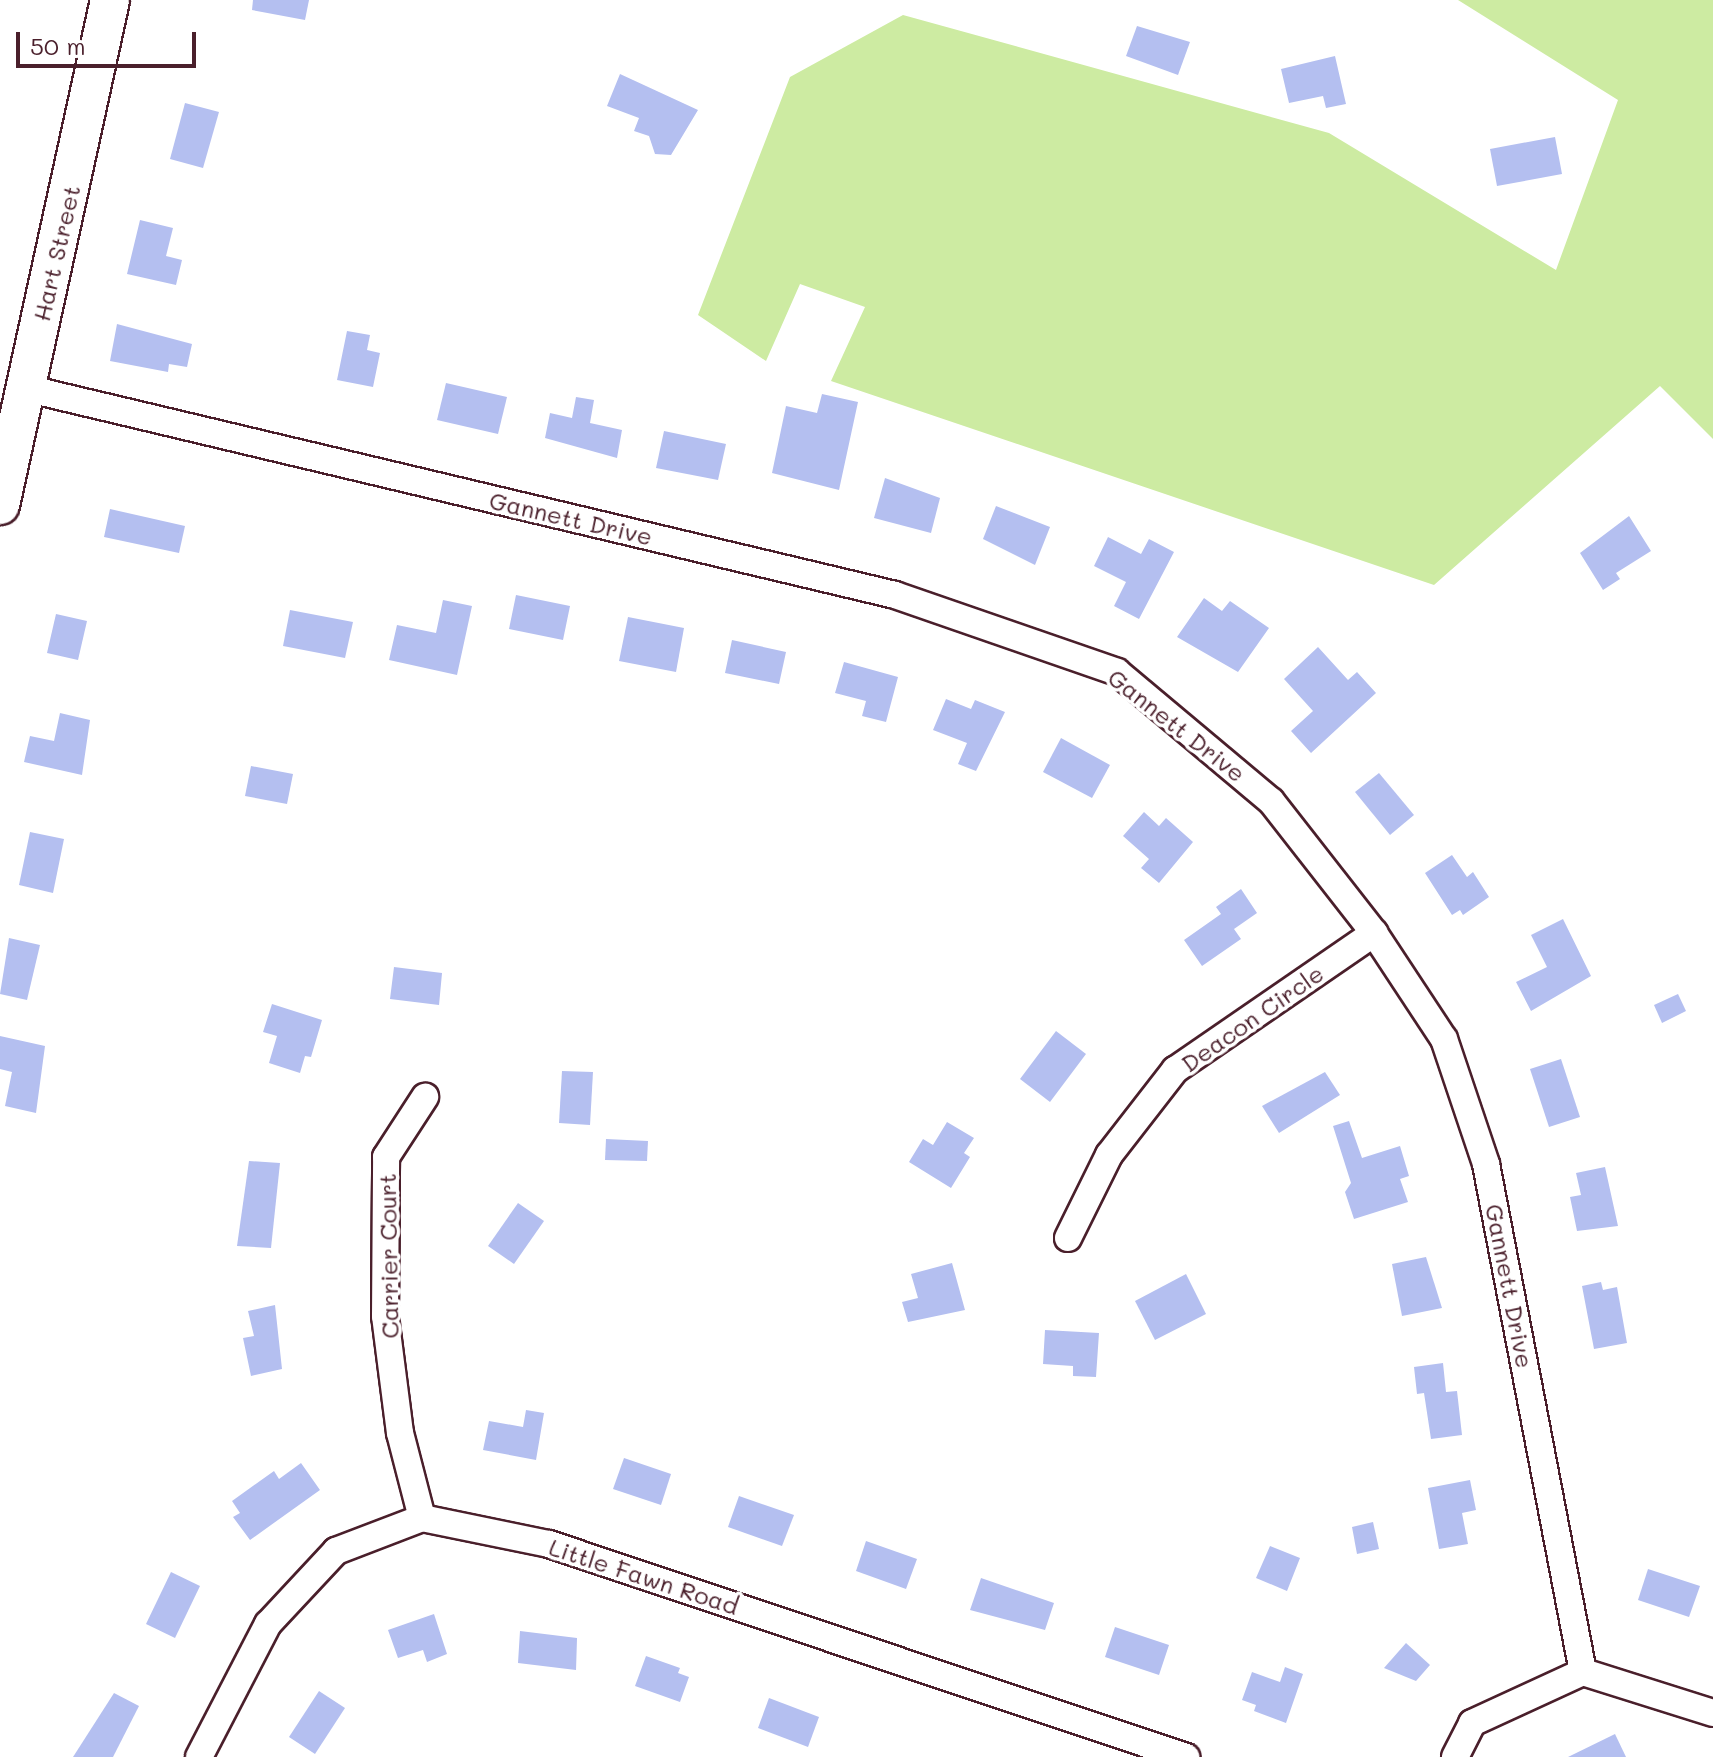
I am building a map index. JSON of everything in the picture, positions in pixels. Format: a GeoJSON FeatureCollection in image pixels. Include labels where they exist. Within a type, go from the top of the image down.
{"type":"FeatureCollection","features":[{"type":"Feature","properties":{"kind":"street","name":"Hart Street"},"geometry":{"type":"LineString","coordinates":[[0,505],[110,0]]}},
{"type":"Feature","properties":{"kind":"street","name":"Gannett Drive"},"geometry":{"type":"LineString","coordinates":[[25,388],[895,595],[1117,672],[1271,801],[1374,933],[1444,1039],[1486,1164],[1583,1672]]}},
{"type":"Feature","properties":{"kind":"street","name":"Deacon Circle"},"geometry":{"type":"LineString","coordinates":[[1068,1238],[1109,1155],[1175,1070],[1374,933]]}},
{"type":"Feature","properties":{"kind":"street","name":"Carrier Court"},"geometry":{"type":"LineString","coordinates":[[422,1518],[400,1433],[385,1300],[386,1157],[425,1097]]}},
{"type":"Feature","properties":{"kind":"street"},"geometry":{"type":"LineString","coordinates":[[199,1757],[268,1624],[336,1551],[422,1518]]}},
{"type":"Feature","properties":{"kind":"street","name":"Little Fawn Road"},"geometry":{"type":"LineString","coordinates":[[422,1518],[549,1544],[1186,1757]]}},
{"type":"Feature","properties":{"kind":"street"},"geometry":{"type":"LineString","coordinates":[[1455,1757],[1472,1723],[1583,1672],[1713,1713]]}},
{"type":"Feature","properties":{"kind":"green space"},"geometry":{"type":"Polygon","coordinates":[[[1458,0],[1713,0],[1713,439],[1660,386],[1434,585],[831,381],[865,307],[800,284],[766,361],[698,315],[790,77],[903,15],[1329,133],[1556,270],[1618,100],[1458,0]]]}},
{"type":"Feature","properties":{"kind":"building"},"geometry":{"type":"Polygon","coordinates":[[[253,0],[309,0],[305,20],[252,10],[253,0]]]}},
{"type":"Feature","properties":{"kind":"building"},"geometry":{"type":"Polygon","coordinates":[[[1137,26],[1190,42],[1178,75],[1126,56],[1137,26]]]}},
{"type":"Feature","properties":{"kind":"building"},"geometry":{"type":"Polygon","coordinates":[[[1335,56],[1346,104],[1326,108],[1323,96],[1289,103],[1281,69],[1335,56]]]}},
{"type":"Feature","properties":{"kind":"building"},"geometry":{"type":"Polygon","coordinates":[[[620,74],[698,110],[671,155],[655,154],[649,136],[634,131],[639,118],[607,106],[620,74]]]}},
{"type":"Feature","properties":{"kind":"building"},"geometry":{"type":"Polygon","coordinates":[[[185,103],[219,112],[203,168],[170,159],[185,103]]]}},
{"type":"Feature","properties":{"kind":"building"},"geometry":{"type":"Polygon","coordinates":[[[1555,137],[1562,174],[1497,186],[1490,149],[1555,137]]]}},
{"type":"Feature","properties":{"kind":"building"},"geometry":{"type":"Polygon","coordinates":[[[140,220],[173,228],[166,256],[182,260],[176,285],[127,274],[140,220]]]}},
{"type":"Feature","properties":{"kind":"building"},"geometry":{"type":"Polygon","coordinates":[[[117,324],[192,344],[187,367],[169,364],[168,372],[110,361],[117,324]]]}},
{"type":"Feature","properties":{"kind":"building"},"geometry":{"type":"Polygon","coordinates":[[[347,331],[370,335],[367,350],[380,353],[373,387],[337,380],[347,331]]]}},
{"type":"Feature","properties":{"kind":"building"},"geometry":{"type":"Polygon","coordinates":[[[446,383],[507,397],[498,434],[437,420],[446,383]]]}},
{"type":"Feature","properties":{"kind":"building"},"geometry":{"type":"Polygon","coordinates":[[[822,394],[858,402],[839,490],[772,473],[786,406],[817,413],[822,394]]]}},
{"type":"Feature","properties":{"kind":"building"},"geometry":{"type":"Polygon","coordinates":[[[576,397],[594,400],[590,423],[622,430],[617,458],[545,438],[550,413],[572,418],[576,397]]]}},
{"type":"Feature","properties":{"kind":"building"},"geometry":{"type":"Polygon","coordinates":[[[664,431],[726,444],[718,480],[656,468],[664,431]]]}},
{"type":"Feature","properties":{"kind":"building"},"geometry":{"type":"Polygon","coordinates":[[[885,478],[940,498],[931,533],[874,518],[885,478]]]}},
{"type":"Feature","properties":{"kind":"building"},"geometry":{"type":"Polygon","coordinates":[[[996,506],[1050,527],[1035,565],[983,539],[996,506]]]}},
{"type":"Feature","properties":{"kind":"building"},"geometry":{"type":"Polygon","coordinates":[[[110,509],[185,526],[179,553],[104,537],[110,509]]]}},
{"type":"Feature","properties":{"kind":"building"},"geometry":{"type":"Polygon","coordinates":[[[1629,516],[1651,551],[1616,573],[1620,579],[1603,590],[1580,553],[1629,516]]]}},
{"type":"Feature","properties":{"kind":"building"},"geometry":{"type":"Polygon","coordinates":[[[1108,537],[1141,554],[1149,539],[1174,552],[1139,619],[1114,606],[1126,582],[1094,566],[1108,537]]]}},
{"type":"Feature","properties":{"kind":"building"},"geometry":{"type":"Polygon","coordinates":[[[516,595],[570,606],[563,640],[509,629],[516,595]]]}},
{"type":"Feature","properties":{"kind":"building"},"geometry":{"type":"Polygon","coordinates":[[[1204,598],[1222,611],[1230,601],[1269,628],[1238,672],[1177,637],[1204,598]]]}},
{"type":"Feature","properties":{"kind":"building"},"geometry":{"type":"Polygon","coordinates":[[[443,600],[472,606],[457,675],[389,660],[397,625],[436,633],[443,600]]]}},
{"type":"Feature","properties":{"kind":"building"},"geometry":{"type":"Polygon","coordinates":[[[290,610],[353,622],[345,658],[283,646],[290,610]]]}},
{"type":"Feature","properties":{"kind":"building"},"geometry":{"type":"Polygon","coordinates":[[[56,614],[87,621],[78,660],[47,653],[56,614]]]}},
{"type":"Feature","properties":{"kind":"building"},"geometry":{"type":"Polygon","coordinates":[[[628,617],[684,628],[676,672],[619,661],[628,617]]]}},
{"type":"Feature","properties":{"kind":"building"},"geometry":{"type":"Polygon","coordinates":[[[732,640],[786,652],[779,684],[725,673],[732,640]]]}},
{"type":"Feature","properties":{"kind":"building"},"geometry":{"type":"Polygon","coordinates":[[[1318,647],[1348,680],[1357,672],[1376,693],[1311,753],[1291,731],[1313,711],[1284,679],[1318,647]]]}},
{"type":"Feature","properties":{"kind":"building"},"geometry":{"type":"Polygon","coordinates":[[[844,662],[898,677],[886,722],[862,716],[866,701],[835,693],[844,662]]]}},
{"type":"Feature","properties":{"kind":"building"},"geometry":{"type":"Polygon","coordinates":[[[946,699],[971,709],[975,700],[1005,712],[976,771],[958,764],[967,743],[933,730],[946,699]]]}},
{"type":"Feature","properties":{"kind":"building"},"geometry":{"type":"Polygon","coordinates":[[[60,713],[90,720],[82,775],[24,762],[30,736],[54,741],[60,713]]]}},
{"type":"Feature","properties":{"kind":"building"},"geometry":{"type":"Polygon","coordinates":[[[1061,738],[1110,765],[1092,798],[1043,772],[1061,738]]]}},
{"type":"Feature","properties":{"kind":"building"},"geometry":{"type":"Polygon","coordinates":[[[251,766],[293,774],[287,804],[245,796],[251,766]]]}},
{"type":"Feature","properties":{"kind":"building"},"geometry":{"type":"Polygon","coordinates":[[[1379,773],[1414,815],[1390,835],[1355,792],[1379,773]]]}},
{"type":"Feature","properties":{"kind":"building"},"geometry":{"type":"Polygon","coordinates":[[[1144,812],[1159,826],[1166,818],[1193,842],[1159,883],[1141,868],[1149,859],[1123,836],[1144,812]]]}},
{"type":"Feature","properties":{"kind":"building"},"geometry":{"type":"Polygon","coordinates":[[[30,832],[64,839],[53,893],[19,885],[30,832]]]}},
{"type":"Feature","properties":{"kind":"building"},"geometry":{"type":"Polygon","coordinates":[[[1452,855],[1467,877],[1473,872],[1489,897],[1463,915],[1460,910],[1452,915],[1425,873],[1452,855]]]}},
{"type":"Feature","properties":{"kind":"building"},"geometry":{"type":"Polygon","coordinates":[[[1241,889],[1257,913],[1234,929],[1241,939],[1202,966],[1184,940],[1221,914],[1216,907],[1241,889]]]}},
{"type":"Feature","properties":{"kind":"building"},"geometry":{"type":"Polygon","coordinates":[[[1563,919],[1591,976],[1531,1011],[1516,982],[1547,967],[1531,935],[1563,919]]]}},
{"type":"Feature","properties":{"kind":"building"},"geometry":{"type":"Polygon","coordinates":[[[9,938],[40,945],[27,1000],[0,994],[9,938]]]}},
{"type":"Feature","properties":{"kind":"building"},"geometry":{"type":"Polygon","coordinates":[[[394,967],[442,973],[439,1005],[390,999],[394,967]]]}},
{"type":"Feature","properties":{"kind":"building"},"geometry":{"type":"Polygon","coordinates":[[[1678,994],[1686,1011],[1662,1023],[1654,1005],[1678,994]]]}},
{"type":"Feature","properties":{"kind":"building"},"geometry":{"type":"Polygon","coordinates":[[[272,1004],[322,1020],[311,1057],[305,1056],[300,1073],[269,1063],[277,1036],[263,1032],[272,1004]]]}},
{"type":"Feature","properties":{"kind":"building"},"geometry":{"type":"Polygon","coordinates":[[[1056,1031],[1086,1054],[1050,1102],[1020,1079],[1056,1031]]]}},
{"type":"Feature","properties":{"kind":"building"},"geometry":{"type":"Polygon","coordinates":[[[0,1036],[45,1046],[36,1113],[5,1106],[12,1072],[0,1069],[0,1036]]]}},
{"type":"Feature","properties":{"kind":"building"},"geometry":{"type":"Polygon","coordinates":[[[1561,1059],[1580,1117],[1549,1127],[1530,1069],[1561,1059]]]}},
{"type":"Feature","properties":{"kind":"building"},"geometry":{"type":"Polygon","coordinates":[[[562,1071],[593,1072],[590,1125],[559,1123],[562,1071]]]}},
{"type":"Feature","properties":{"kind":"building"},"geometry":{"type":"Polygon","coordinates":[[[1325,1072],[1340,1095],[1279,1133],[1262,1106],[1325,1072]]]}},
{"type":"Feature","properties":{"kind":"building"},"geometry":{"type":"Polygon","coordinates":[[[1349,1121],[1362,1158],[1400,1146],[1409,1176],[1400,1179],[1408,1202],[1354,1219],[1345,1192],[1351,1183],[1333,1126],[1349,1121]]]}},
{"type":"Feature","properties":{"kind":"building"},"geometry":{"type":"Polygon","coordinates":[[[947,1122],[974,1138],[964,1153],[970,1157],[951,1188],[909,1162],[923,1139],[933,1145],[947,1122]]]}},
{"type":"Feature","properties":{"kind":"building"},"geometry":{"type":"Polygon","coordinates":[[[606,1139],[648,1141],[647,1161],[605,1160],[606,1139]]]}},
{"type":"Feature","properties":{"kind":"building"},"geometry":{"type":"Polygon","coordinates":[[[249,1161],[280,1163],[271,1248],[237,1246],[249,1161]]]}},
{"type":"Feature","properties":{"kind":"building"},"geometry":{"type":"Polygon","coordinates":[[[1605,1167],[1618,1226],[1577,1231],[1570,1197],[1581,1195],[1576,1173],[1605,1167]]]}},
{"type":"Feature","properties":{"kind":"building"},"geometry":{"type":"Polygon","coordinates":[[[518,1203],[544,1221],[514,1264],[488,1246],[518,1203]]]}},
{"type":"Feature","properties":{"kind":"building"},"geometry":{"type":"Polygon","coordinates":[[[1426,1257],[1442,1308],[1402,1316],[1392,1264],[1426,1257]]]}},
{"type":"Feature","properties":{"kind":"building"},"geometry":{"type":"Polygon","coordinates":[[[952,1263],[965,1310],[908,1322],[902,1302],[918,1298],[911,1274],[952,1263]]]}},
{"type":"Feature","properties":{"kind":"building"},"geometry":{"type":"Polygon","coordinates":[[[1186,1274],[1206,1314],[1155,1340],[1135,1301],[1186,1274]]]}},
{"type":"Feature","properties":{"kind":"building"},"geometry":{"type":"Polygon","coordinates":[[[1601,1282],[1603,1290],[1617,1287],[1627,1343],[1594,1349],[1582,1286],[1601,1282]]]}},
{"type":"Feature","properties":{"kind":"building"},"geometry":{"type":"Polygon","coordinates":[[[275,1305],[282,1369],[251,1376],[243,1338],[254,1336],[248,1311],[275,1305]]]}},
{"type":"Feature","properties":{"kind":"building"},"geometry":{"type":"Polygon","coordinates":[[[1045,1330],[1099,1333],[1096,1377],[1073,1376],[1073,1366],[1043,1364],[1045,1330]]]}},
{"type":"Feature","properties":{"kind":"building"},"geometry":{"type":"Polygon","coordinates":[[[1443,1363],[1446,1392],[1457,1391],[1462,1435],[1431,1439],[1424,1393],[1417,1394],[1414,1367],[1443,1363]]]}},
{"type":"Feature","properties":{"kind":"building"},"geometry":{"type":"Polygon","coordinates":[[[526,1410],[544,1413],[536,1460],[483,1450],[489,1421],[523,1427],[526,1410]]]}},
{"type":"Feature","properties":{"kind":"building"},"geometry":{"type":"Polygon","coordinates":[[[624,1458],[671,1474],[661,1505],[613,1489],[624,1458]]]}},
{"type":"Feature","properties":{"kind":"building"},"geometry":{"type":"Polygon","coordinates":[[[301,1463],[320,1490],[250,1540],[233,1517],[240,1513],[232,1501],[274,1471],[279,1479],[301,1463]]]}},
{"type":"Feature","properties":{"kind":"building"},"geometry":{"type":"Polygon","coordinates":[[[1470,1480],[1476,1510],[1462,1513],[1468,1544],[1439,1549],[1428,1488],[1470,1480]]]}},
{"type":"Feature","properties":{"kind":"building"},"geometry":{"type":"Polygon","coordinates":[[[739,1496],[794,1515],[782,1546],[728,1527],[739,1496]]]}},
{"type":"Feature","properties":{"kind":"building"},"geometry":{"type":"Polygon","coordinates":[[[1373,1522],[1379,1549],[1357,1554],[1352,1527],[1373,1522]]]}},
{"type":"Feature","properties":{"kind":"building"},"geometry":{"type":"Polygon","coordinates":[[[866,1541],[917,1559],[906,1589],[856,1571],[866,1541]]]}},
{"type":"Feature","properties":{"kind":"building"},"geometry":{"type":"Polygon","coordinates":[[[1270,1546],[1300,1558],[1287,1591],[1256,1578],[1270,1546]]]}},
{"type":"Feature","properties":{"kind":"building"},"geometry":{"type":"Polygon","coordinates":[[[1648,1569],[1700,1586],[1689,1617],[1638,1600],[1648,1569]]]}},
{"type":"Feature","properties":{"kind":"building"},"geometry":{"type":"Polygon","coordinates":[[[171,1572],[200,1586],[175,1638],[146,1624],[171,1572]]]}},
{"type":"Feature","properties":{"kind":"building"},"geometry":{"type":"Polygon","coordinates":[[[981,1578],[1054,1603],[1045,1630],[970,1610],[981,1578]]]}},
{"type":"Feature","properties":{"kind":"building"},"geometry":{"type":"Polygon","coordinates":[[[434,1614],[447,1654],[427,1662],[423,1650],[398,1658],[388,1630],[434,1614]]]}},
{"type":"Feature","properties":{"kind":"building"},"geometry":{"type":"Polygon","coordinates":[[[1115,1627],[1169,1645],[1159,1675],[1105,1657],[1115,1627]]]}},
{"type":"Feature","properties":{"kind":"building"},"geometry":{"type":"Polygon","coordinates":[[[520,1631],[577,1638],[576,1670],[518,1663],[520,1631]]]}},
{"type":"Feature","properties":{"kind":"building"},"geometry":{"type":"Polygon","coordinates":[[[1406,1643],[1430,1665],[1416,1681],[1384,1668],[1406,1643]]]}},
{"type":"Feature","properties":{"kind":"building"},"geometry":{"type":"Polygon","coordinates":[[[646,1656],[680,1668],[678,1673],[689,1677],[680,1702],[635,1686],[646,1656]]]}},
{"type":"Feature","properties":{"kind":"building"},"geometry":{"type":"Polygon","coordinates":[[[1285,1667],[1303,1674],[1286,1723],[1254,1711],[1256,1705],[1242,1700],[1252,1672],[1280,1682],[1285,1667]]]}},
{"type":"Feature","properties":{"kind":"building"},"geometry":{"type":"Polygon","coordinates":[[[319,1691],[345,1708],[315,1754],[289,1737],[319,1691]]]}},
{"type":"Feature","properties":{"kind":"building"},"geometry":{"type":"Polygon","coordinates":[[[114,1693],[139,1706],[113,1757],[73,1757],[114,1693]]]}},
{"type":"Feature","properties":{"kind":"building"},"geometry":{"type":"Polygon","coordinates":[[[769,1698],[819,1717],[808,1747],[758,1728],[769,1698]]]}},
{"type":"Feature","properties":{"kind":"building"},"geometry":{"type":"Polygon","coordinates":[[[1615,1734],[1626,1757],[1568,1757],[1615,1734]]]}}]}
